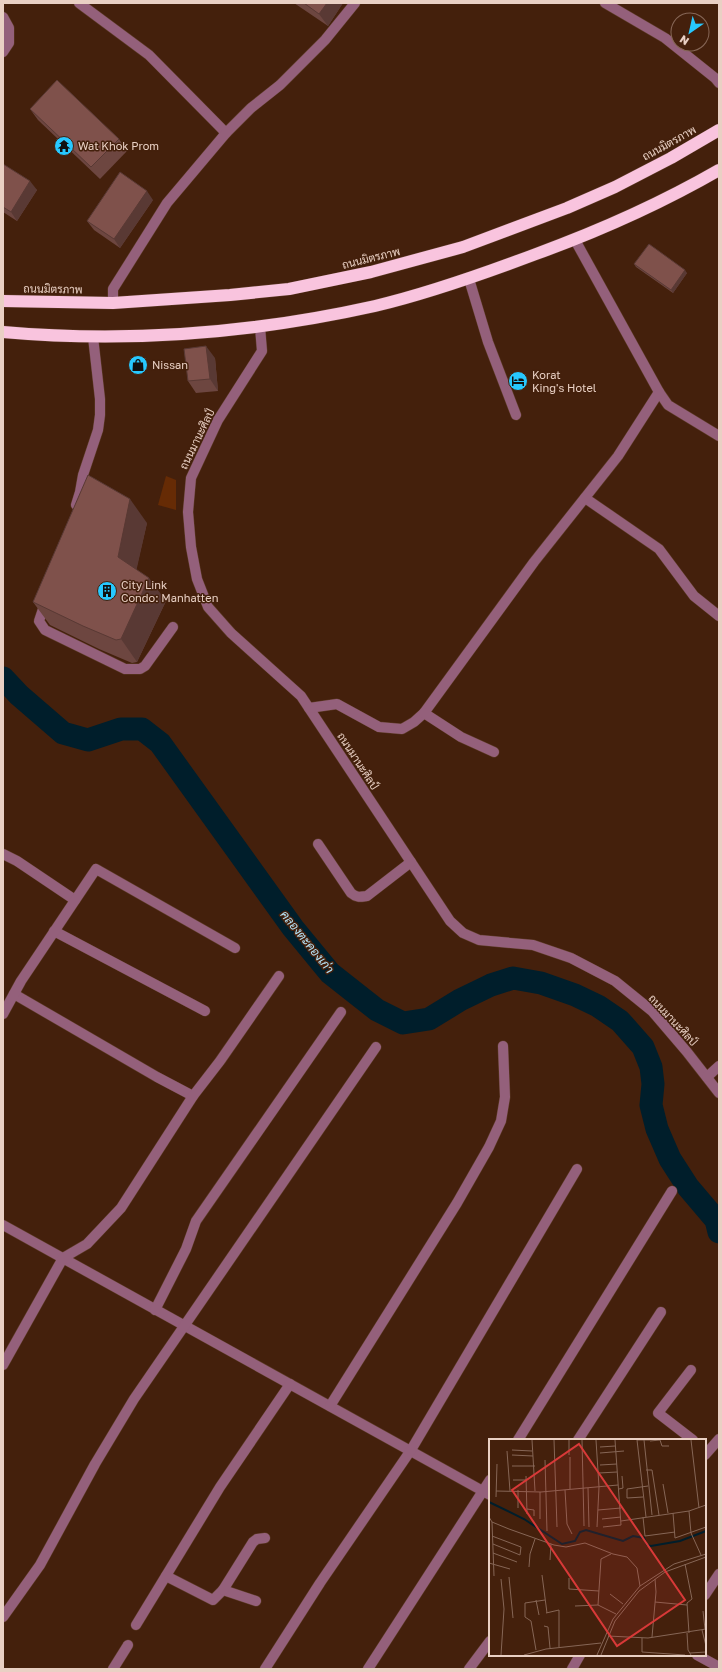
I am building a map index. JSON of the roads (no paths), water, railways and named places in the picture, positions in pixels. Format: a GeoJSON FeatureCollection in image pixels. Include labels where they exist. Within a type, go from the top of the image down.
{"type":"FeatureCollection","features":[{"type":"Feature","properties":{"kind":"highway","name":"ถนนมิตรภาพ"},"geometry":{"type":"LineString","coordinates":[[3,301],[113,303],[230,295],[289,289],[371,272],[456,249],[567,208],[664,161],[719,130]]}},
{"type":"Feature","properties":{"kind":"highway"},"geometry":{"type":"LineString","coordinates":[[3,332],[35,335],[93,337],[143,336],[260,327],[376,306],[470,279],[575,240],[624,220],[688,188],[719,170]]}},
{"type":"Feature","properties":{"kind":"street"},"geometry":{"type":"LineString","coordinates":[[79,3],[149,54],[226,133]]}},
{"type":"Feature","properties":{"kind":"street"},"geometry":{"type":"LineString","coordinates":[[113,303],[113,289],[167,203],[226,133],[251,108],[280,85],[325,40],[355,3]]}},
{"type":"Feature","properties":{"kind":"street"},"geometry":{"type":"LineString","coordinates":[[605,3],[665,38],[715,78],[719,83]]}},
{"type":"Feature","properties":{"kind":"street"},"geometry":{"type":"LineString","coordinates":[[3,17],[9,28],[10,43],[3,52]]}},
{"type":"Feature","properties":{"kind":"street"},"geometry":{"type":"LineString","coordinates":[[575,240],[659,392],[668,405],[719,436]]}},
{"type":"Feature","properties":{"kind":"street"},"geometry":{"type":"LineString","coordinates":[[470,279],[488,342],[516,415]]}},
{"type":"Feature","properties":{"kind":"street","name":"ถนนมานะศิลป์"},"geometry":{"type":"LineString","coordinates":[[260,327],[262,351],[218,420],[191,478],[188,512],[191,547],[197,579],[208,607],[232,633],[301,696],[450,921],[464,933],[479,940],[533,945],[571,958],[615,981],[652,1011],[719,1093]]}},
{"type":"Feature","properties":{"kind":"street"},"geometry":{"type":"LineString","coordinates":[[73,514],[80,492],[83,475],[98,430],[100,415],[100,399],[93,337]]}},
{"type":"Feature","properties":{"kind":"street"},"geometry":{"type":"LineString","coordinates":[[309,708],[336,704],[379,727],[402,729],[424,714],[534,562],[618,456],[659,392]]}},
{"type":"Feature","properties":{"kind":"street"},"geometry":{"type":"LineString","coordinates":[[585,498],[659,549],[694,596],[719,616]]}},
{"type":"Feature","properties":{"kind":"street"},"geometry":{"type":"LineString","coordinates":[[49,589],[39,621],[45,630],[125,669],[140,669],[145,666],[173,627]]}},
{"type":"Feature","properties":{"kind":"street"},"geometry":{"type":"LineString","coordinates":[[424,714],[461,737],[494,752]]}},
{"type":"Feature","properties":{"kind":"street"},"geometry":{"type":"LineString","coordinates":[[318,844],[355,897],[360,898],[366,896],[411,862]]}},
{"type":"Feature","properties":{"kind":"street"},"geometry":{"type":"LineString","coordinates":[[3,854],[17,861],[74,900]]}},
{"type":"Feature","properties":{"kind":"street"},"geometry":{"type":"LineString","coordinates":[[3,1014],[54,931],[96,869],[235,948]]}},
{"type":"Feature","properties":{"kind":"street"},"geometry":{"type":"LineString","coordinates":[[54,931],[205,1011]]}},
{"type":"Feature","properties":{"kind":"street"},"geometry":{"type":"LineString","coordinates":[[3,1365],[63,1258],[88,1244],[121,1208],[193,1096],[220,1061],[279,976]]}},
{"type":"Feature","properties":{"kind":"street"},"geometry":{"type":"LineString","coordinates":[[14,994],[157,1077],[193,1096]]}},
{"type":"Feature","properties":{"kind":"street"},"geometry":{"type":"LineString","coordinates":[[156,1310],[186,1249],[196,1221],[341,1012]]}},
{"type":"Feature","properties":{"kind":"street"},"geometry":{"type":"LineString","coordinates":[[330,1406],[457,1203],[489,1147],[501,1121],[505,1097],[503,1046]]}},
{"type":"Feature","properties":{"kind":"street"},"geometry":{"type":"LineString","coordinates":[[3,1618],[40,1565],[94,1464],[134,1399],[376,1047]]}},
{"type":"Feature","properties":{"kind":"street"},"geometry":{"type":"LineString","coordinates":[[707,1077],[719,1066]]}},
{"type":"Feature","properties":{"kind":"street"},"geometry":{"type":"LineString","coordinates":[[265,1669],[320,1582],[411,1450],[577,1169]]}},
{"type":"Feature","properties":{"kind":"street"},"geometry":{"type":"LineString","coordinates":[[519,1439],[672,1191]]}},
{"type":"Feature","properties":{"kind":"street"},"geometry":{"type":"LineString","coordinates":[[3,1225],[411,1450],[486,1493]]}},
{"type":"Feature","properties":{"kind":"street"},"geometry":{"type":"LineString","coordinates":[[579,1439],[661,1312]]}},
{"type":"Feature","properties":{"kind":"street"},"geometry":{"type":"LineString","coordinates":[[691,1370],[658,1413],[692,1439]]}},
{"type":"Feature","properties":{"kind":"street"},"geometry":{"type":"LineString","coordinates":[[136,1625],[220,1487],[290,1384]]}},
{"type":"Feature","properties":{"kind":"street"},"geometry":{"type":"LineString","coordinates":[[706,1452],[719,1439]]}},
{"type":"Feature","properties":{"kind":"street"},"geometry":{"type":"LineString","coordinates":[[368,1669],[486,1493],[489,1483]]}},
{"type":"Feature","properties":{"kind":"street"},"geometry":{"type":"LineString","coordinates":[[166,1576],[213,1600],[223,1590],[253,1542],[258,1539],[265,1538]]}},
{"type":"Feature","properties":{"kind":"street"},"geometry":{"type":"LineString","coordinates":[[706,1594],[719,1574]]}},
{"type":"Feature","properties":{"kind":"street"},"geometry":{"type":"LineString","coordinates":[[223,1590],[256,1601]]}},
{"type":"Feature","properties":{"kind":"street"},"geometry":{"type":"LineString","coordinates":[[469,1669],[489,1642]]}},
{"type":"Feature","properties":{"kind":"street"},"geometry":{"type":"LineString","coordinates":[[114,1669],[128,1645]]}},
{"type":"Feature","properties":{"kind":"street"},"geometry":{"type":"LineString","coordinates":[[572,1669],[579,1656]]}},
{"type":"Feature","properties":{"kind":"street"},"geometry":{"type":"LineString","coordinates":[[698,1656],[706,1665],[719,1667]]}},
{"type":"Feature","properties":{"kind":"waterway","name":"คลองตะคองเก่า"},"geometry":{"type":"LineString","coordinates":[[3,678],[19,695],[63,733],[88,740],[121,729],[142,729],[160,743],[293,928],[330,973],[377,1010],[403,1023],[429,1019],[460,1000],[491,985],[513,978],[541,983],[575,995],[598,1006],[620,1021],[643,1047],[651,1067],[653,1084],[651,1105],[657,1129],[670,1159],[688,1187],[716,1220],[719,1232]]}},
{"type":"Feature","properties":{"kind":"place","name":"Wat Khok Prom"},"geometry":{"type":"Point","coordinates":[64,146]}},
{"type":"Feature","properties":{"kind":"place","name":"Nissan"},"geometry":{"type":"Point","coordinates":[138,365]}},
{"type":"Feature","properties":{"kind":"place","name":"Korat King's Hotel"},"geometry":{"type":"Point","coordinates":[518,381]}},
{"type":"Feature","properties":{"kind":"place","name":"City Link Condo: Manhatten"},"geometry":{"type":"Point","coordinates":[107,591]}}]}
